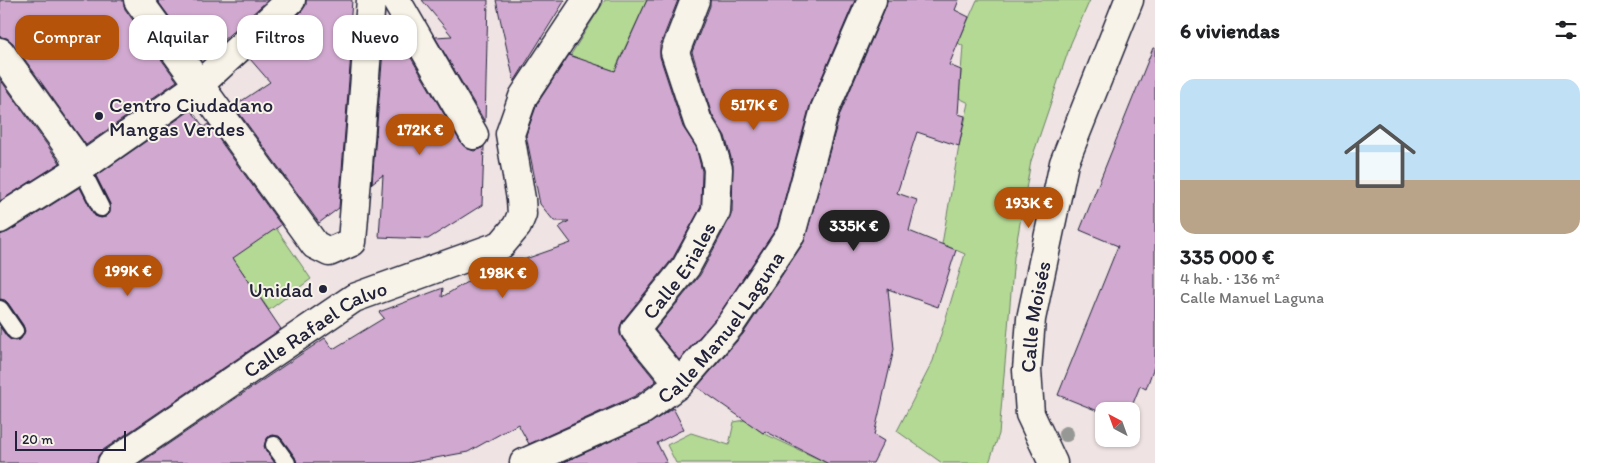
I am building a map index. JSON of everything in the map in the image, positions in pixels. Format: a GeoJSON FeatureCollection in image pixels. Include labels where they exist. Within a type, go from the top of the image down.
{"type":"FeatureCollection","features":[{"type":"Feature","properties":{"kind":"street"},"geometry":{"type":"LineString","coordinates":[[138,0],[315,245],[329,252],[352,242],[371,0]]}},
{"type":"Feature","properties":{"kind":"street"},"geometry":{"type":"LineString","coordinates":[[0,219],[82,168],[199,85],[291,0]]}},
{"type":"Feature","properties":{"kind":"street"},"geometry":{"type":"LineString","coordinates":[[396,0],[474,135]]}},
{"type":"Feature","properties":{"kind":"street","name":"Calle Rafael Calvo"},"geometry":{"type":"LineString","coordinates":[[112,463],[354,298],[501,245],[517,226],[522,214],[510,134],[523,97],[587,0]]}},
{"type":"Feature","properties":{"kind":"street","name":"Calle Eriales"},"geometry":{"type":"LineString","coordinates":[[679,384],[635,330],[686,267],[716,212],[718,169],[710,141],[698,122],[674,52],[695,0]]}},
{"type":"Feature","properties":{"kind":"street","name":"Calle Manuel Laguna"},"geometry":{"type":"LineString","coordinates":[[524,463],[644,410],[679,384],[730,326],[791,234],[825,109],[872,0]]}},
{"type":"Feature","properties":{"kind":"street","name":"Calle Moisés"},"geometry":{"type":"LineString","coordinates":[[1053,463],[1030,414],[1027,370],[1031,319],[1064,163],[1129,0]]}},
{"type":"Feature","properties":{"kind":"street"},"geometry":{"type":"LineString","coordinates":[[0,52],[82,168]]}},
{"type":"Feature","properties":{"kind":"lane"},"geometry":{"type":"LineString","coordinates":[[82,168],[101,208]]}},
{"type":"Feature","properties":{"kind":"lane"},"geometry":{"type":"LineString","coordinates":[[0,309],[15,331]]}},
{"type":"Feature","properties":{"kind":"lane"},"geometry":{"type":"LineString","coordinates":[[274,445],[287,463]]}},
{"type":"Feature","properties":{"kind":"green space"},"geometry":{"type":"Polygon","coordinates":[[[605,0],[647,0],[617,65],[618,72],[570,56],[605,0]]]}},
{"type":"Feature","properties":{"kind":"green space"},"geometry":{"type":"Polygon","coordinates":[[[977,0],[1090,0],[1071,43],[1031,161],[1014,257],[999,434],[989,463],[942,463],[897,431],[933,361],[965,254],[942,244],[959,146],[969,103],[959,98],[963,46],[958,43],[977,0]]]}},
{"type":"Feature","properties":{"kind":"green space"},"geometry":{"type":"Polygon","coordinates":[[[276,228],[311,279],[269,310],[232,257],[276,228]]]}},
{"type":"Feature","properties":{"kind":"green space"},"geometry":{"type":"Polygon","coordinates":[[[745,420],[763,433],[827,463],[676,463],[667,445],[691,433],[729,445],[734,422],[745,420]]]}},
{"type":"Feature","properties":{"kind":"building"},"geometry":{"type":"Polygon","coordinates":[[[0,0],[123,0],[125,9],[129,15],[129,60],[162,60],[177,81],[86,145],[25,60],[119,60],[119,15],[15,15],[15,46],[7,38],[0,37],[0,0]]]}},
{"type":"Feature","properties":{"kind":"building"},"geometry":{"type":"Polygon","coordinates":[[[157,0],[268,0],[251,15],[237,15],[237,28],[227,37],[227,15],[168,15],[157,0]]]}},
{"type":"Feature","properties":{"kind":"building"},"geometry":{"type":"Polygon","coordinates":[[[306,0],[352,0],[351,15],[333,15],[333,60],[351,60],[339,208],[319,223],[234,106],[270,82],[251,60],[323,60],[323,15],[298,15],[306,5],[306,0]]]}},
{"type":"Feature","properties":{"kind":"building"},"geometry":{"type":"Polygon","coordinates":[[[422,0],[488,0],[485,122],[435,37],[452,36],[422,0]]]}},
{"type":"Feature","properties":{"kind":"building"},"geometry":{"type":"Polygon","coordinates":[[[496,0],[565,0],[514,82],[514,81],[496,0]]]}},
{"type":"Feature","properties":{"kind":"building"},"geometry":{"type":"Polygon","coordinates":[[[647,0],[678,0],[660,46],[660,57],[683,127],[696,147],[702,171],[701,207],[673,258],[623,320],[620,327],[620,334],[623,340],[656,381],[635,396],[529,444],[518,424],[468,452],[408,463],[297,463],[282,439],[279,436],[273,435],[268,437],[264,446],[275,463],[140,463],[325,338],[333,349],[384,318],[379,312],[443,288],[442,297],[477,276],[571,243],[559,227],[569,221],[554,221],[540,204],[526,135],[537,104],[569,55],[615,71],[647,0]]]}},
{"type":"Feature","properties":{"kind":"building"},"geometry":{"type":"Polygon","coordinates":[[[710,0],[855,0],[810,105],[777,227],[718,316],[679,360],[655,330],[700,275],[732,212],[733,165],[725,136],[712,115],[692,52],[710,6],[710,0]]]}},
{"type":"Feature","properties":{"kind":"building"},"geometry":{"type":"Polygon","coordinates":[[[887,0],[959,0],[955,10],[969,17],[949,65],[961,70],[958,114],[965,116],[959,146],[917,132],[897,193],[917,200],[909,231],[956,250],[938,307],[888,289],[894,349],[874,435],[884,441],[873,463],[827,463],[765,431],[763,433],[697,387],[743,334],[804,242],[840,114],[887,0]]]}},
{"type":"Feature","properties":{"kind":"building"},"geometry":{"type":"Polygon","coordinates":[[[1153,48],[1155,48],[1155,364],[1146,389],[1140,386],[1134,402],[1095,402],[1095,410],[1058,395],[1118,246],[1080,230],[1153,48]]]}},
{"type":"Feature","properties":{"kind":"building"},"geometry":{"type":"Polygon","coordinates":[[[382,60],[412,60],[461,143],[466,148],[474,151],[484,146],[482,205],[428,239],[379,237],[383,175],[372,183],[382,60]]]}},
{"type":"Feature","properties":{"kind":"building"},"geometry":{"type":"Polygon","coordinates":[[[0,79],[60,163],[0,201],[0,79]]]}},
{"type":"Feature","properties":{"kind":"building"},"geometry":{"type":"Polygon","coordinates":[[[191,110],[204,127],[208,124],[281,225],[233,258],[281,329],[103,450],[98,456],[97,463],[0,463],[0,327],[7,337],[15,341],[21,339],[25,331],[8,303],[0,299],[0,235],[8,232],[80,187],[95,216],[106,217],[110,213],[110,204],[96,176],[191,110]]]}},
{"type":"Feature","properties":{"kind":"building"},"geometry":{"type":"Polygon","coordinates":[[[673,408],[684,429],[657,443],[667,463],[562,463],[649,424],[673,408]]]}},
{"type":"Feature","properties":{"kind":"place","name":"Centro Ciudadano Mangas Verdes"},"geometry":{"type":"Point","coordinates":[99,116]}},
{"type":"Feature","properties":{"kind":"place","name":"Unidad"},"geometry":{"type":"Point","coordinates":[323,289]}}]}
